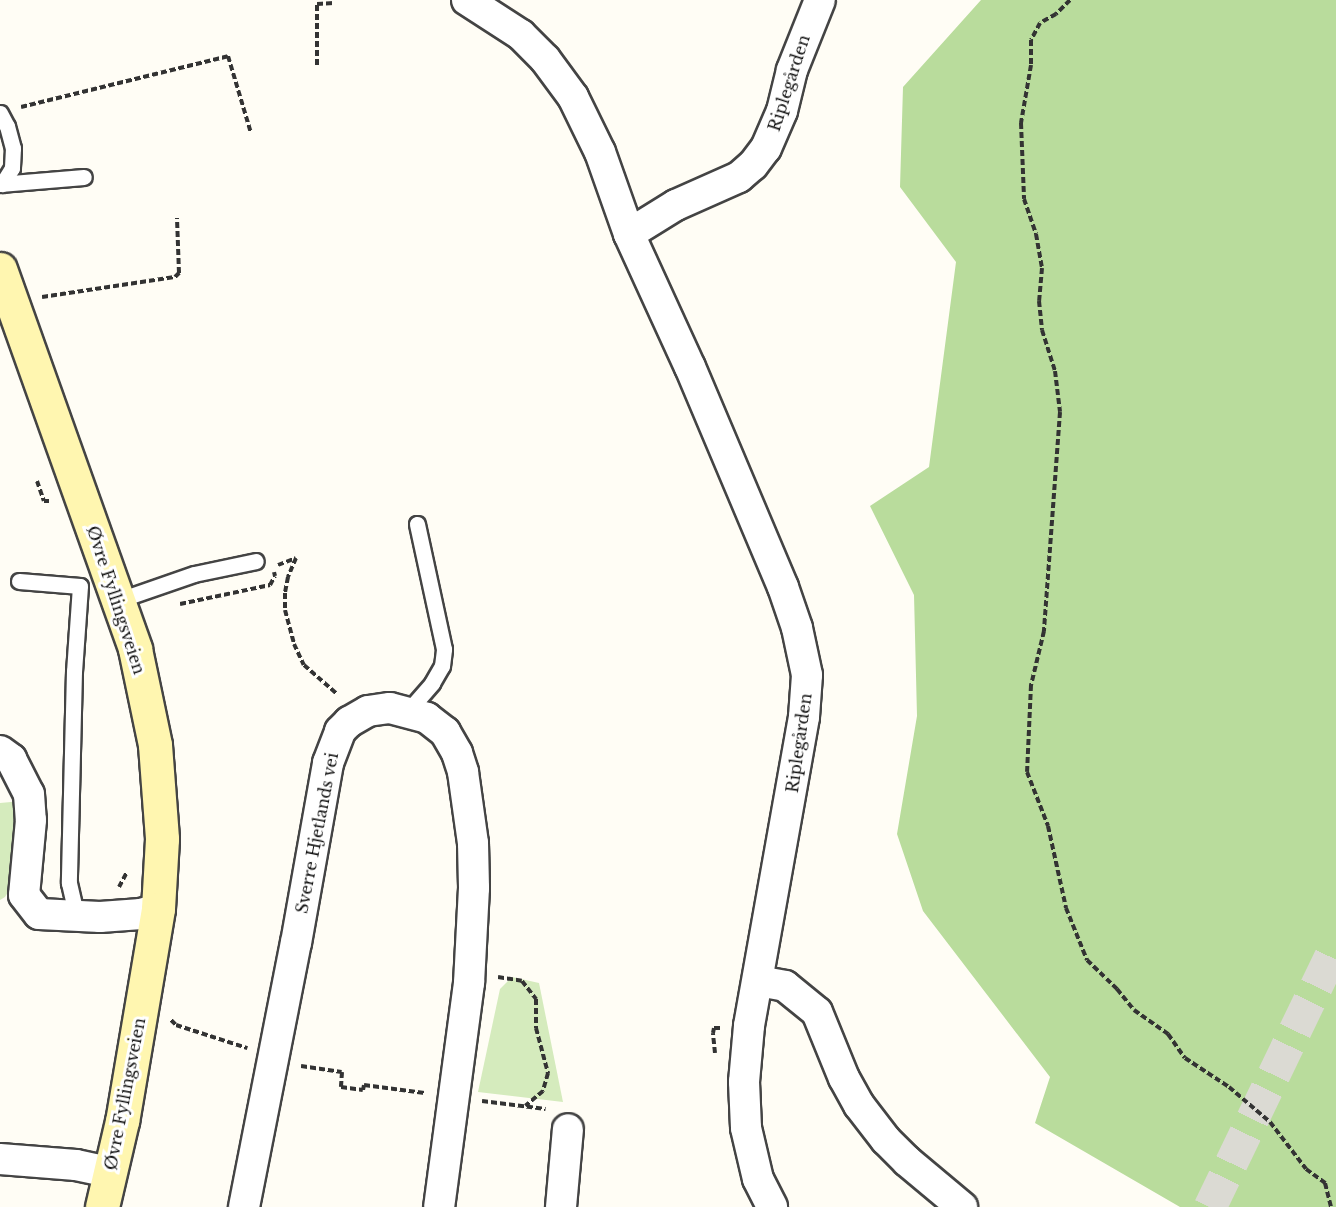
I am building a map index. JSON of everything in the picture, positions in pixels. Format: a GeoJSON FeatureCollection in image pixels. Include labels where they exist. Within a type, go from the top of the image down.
{"type":"FeatureCollection","features":[{"type":"Feature","properties":{"kind":"main road","name":"Øvre Fyllingsveien"},"geometry":{"type":"LineString","coordinates":[[0,269],[6,305],[115,587],[135,649],[155,745],[162,838],[158,909],[122,1120],[102,1207]]}},
{"type":"Feature","properties":{"kind":"street","name":"Riplegården"},"geometry":{"type":"LineString","coordinates":[[467,0],[521,35],[545,59],[573,97],[600,152],[629,234],[690,367],[783,587],[797,628],[807,675],[804,717],[758,981],[744,1082],[746,1128],[759,1179],[772,1207]]}},
{"type":"Feature","properties":{"kind":"street","name":"Riplegården"},"geometry":{"type":"LineString","coordinates":[[629,234],[676,205],[739,177],[753,165],[766,148],[782,111],[792,70],[820,0]]}},
{"type":"Feature","properties":{"kind":"street"},"geometry":{"type":"LineString","coordinates":[[368,711],[390,708],[408,711],[427,718],[445,732],[457,753],[463,772],[473,843],[474,888],[469,983],[439,1207]]}},
{"type":"Feature","properties":{"kind":"street","name":"Sverre Hjetlands vei"},"geometry":{"type":"LineString","coordinates":[[244,1207],[262,1056],[328,763],[340,731],[368,711]]}},
{"type":"Feature","properties":{"kind":"street"},"geometry":{"type":"LineString","coordinates":[[0,751],[11,759],[21,773],[29,794],[31,820],[24,895],[39,914],[77,918],[141,914],[158,909]]}},
{"type":"Feature","properties":{"kind":"street"},"geometry":{"type":"LineString","coordinates":[[758,981],[785,986],[817,1012],[844,1078],[859,1105],[886,1140],[907,1161],[962,1207]]}},
{"type":"Feature","properties":{"kind":"street"},"geometry":{"type":"LineString","coordinates":[[561,1207],[568,1129]]}},
{"type":"Feature","properties":{"kind":"street"},"geometry":{"type":"LineString","coordinates":[[0,1159],[76,1166],[109,1172]]}},
{"type":"Feature","properties":{"kind":"lane"},"geometry":{"type":"LineString","coordinates":[[1,184],[12,168],[13,148],[3,117]]}},
{"type":"Feature","properties":{"kind":"lane"},"geometry":{"type":"LineString","coordinates":[[1,184],[84,177]]}},
{"type":"Feature","properties":{"kind":"lane"},"geometry":{"type":"LineString","coordinates":[[408,711],[442,666],[444,649],[417,524]]}},
{"type":"Feature","properties":{"kind":"lane"},"geometry":{"type":"LineString","coordinates":[[80,586],[115,587],[256,561]]}},
{"type":"Feature","properties":{"kind":"lane","name":"Øvre Fyllingsveien"},"geometry":{"type":"LineString","coordinates":[[19,581],[80,586],[74,671],[69,883],[77,918]]}},
{"type":"Feature","properties":{"kind":"path"},"geometry":{"type":"LineString","coordinates":[[1070,0],[1056,14],[1040,23],[1031,40],[1031,65],[1021,123],[1024,199],[1036,234],[1042,268],[1039,302],[1042,330],[1054,372],[1060,412],[1044,631],[1031,685],[1027,772],[1050,835],[1066,908],[1087,960],[1134,1010],[1168,1034],[1185,1058],[1229,1087],[1270,1122],[1306,1169],[1325,1183],[1331,1207]]}},
{"type":"Feature","properties":{"kind":"path"},"geometry":{"type":"LineString","coordinates":[[317,65],[317,4],[334,3]]}},
{"type":"Feature","properties":{"kind":"path"},"geometry":{"type":"LineString","coordinates":[[3,117],[20,108],[228,56],[251,133]]}},
{"type":"Feature","properties":{"kind":"path"},"geometry":{"type":"LineString","coordinates":[[6,305],[175,277],[179,273],[177,218]]}},
{"type":"Feature","properties":{"kind":"path"},"geometry":{"type":"LineString","coordinates":[[296,558],[288,577],[285,610],[297,653],[316,677],[336,694],[349,696],[364,694],[368,711]]}},
{"type":"Feature","properties":{"kind":"path"},"geometry":{"type":"LineString","coordinates":[[217,597],[250,590]]}},
{"type":"Feature","properties":{"kind":"path"},"geometry":{"type":"LineString","coordinates":[[522,981],[536,999],[536,1028],[548,1073],[543,1091],[525,1107]]}},
{"type":"Feature","properties":{"kind":"path"},"geometry":{"type":"LineString","coordinates":[[144,992],[170,998],[170,1016],[176,1025],[262,1056],[342,1072],[340,1087],[363,1090],[364,1085],[564,1112],[568,1119],[568,1129]]}},
{"type":"Feature","properties":{"kind":"path"},"geometry":{"type":"LineString","coordinates":[[714,1048],[714,1028],[719,1028]]}},
{"type":"Feature","properties":{"kind":"green space"},"geometry":{"type":"Polygon","coordinates":[[[981,0],[1336,0],[1336,1207],[1180,1207],[1035,1123],[1050,1077],[923,911],[897,834],[917,716],[914,595],[870,506],[929,467],[956,262],[900,187],[903,87],[981,0]]]}},
{"type":"Feature","properties":{"kind":"green space"},"geometry":{"type":"Polygon","coordinates":[[[22,801],[15,881],[5,897],[0,900],[0,803],[22,801]]]}},
{"type":"Feature","properties":{"kind":"green space"},"geometry":{"type":"Polygon","coordinates":[[[512,977],[539,983],[563,1102],[478,1092],[500,989],[512,977]]]}},
{"type":"Feature","properties":{"kind":"tunnel"},"geometry":{"type":"LineString","coordinates":[[1210,1207],[1336,945]]}}]}
